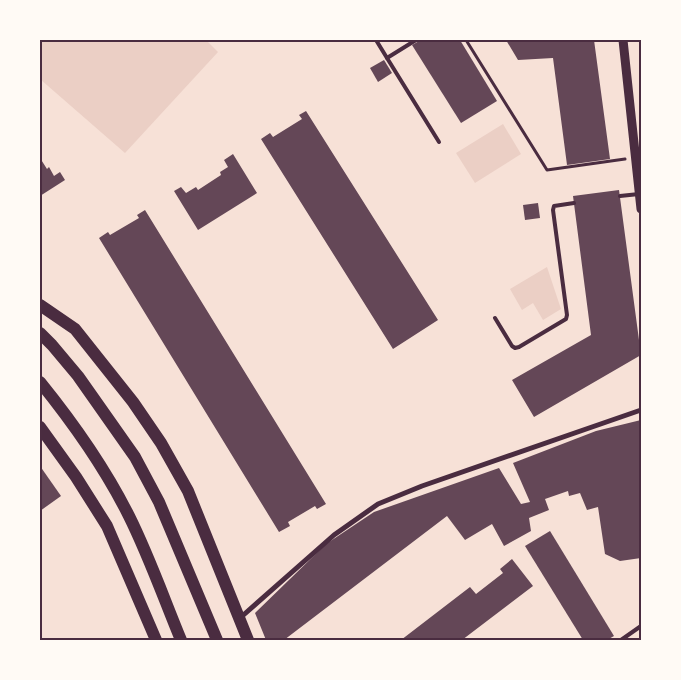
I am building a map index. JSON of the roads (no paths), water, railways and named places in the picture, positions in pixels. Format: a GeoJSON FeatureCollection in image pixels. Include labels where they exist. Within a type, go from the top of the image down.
{"type":"FeatureCollection","features":[{"type":"Feature","properties":{"kind":"main road"},"geometry":{"type":"LineString","coordinates":[[40,305],[75,329],[133,402],[161,443],[188,491],[248,640]]}},
{"type":"Feature","properties":{"kind":"main road"},"geometry":{"type":"LineString","coordinates":[[40,333],[52,345],[93,397],[135,457],[160,502],[218,640]]}},
{"type":"Feature","properties":{"kind":"main road"},"geometry":{"type":"LineString","coordinates":[[40,382],[110,480],[130,517],[181,640]]}},
{"type":"Feature","properties":{"kind":"main road"},"geometry":{"type":"LineString","coordinates":[[40,428],[76,477],[107,526],[156,640]]}},
{"type":"Feature","properties":{"kind":"street"},"geometry":{"type":"LineString","coordinates":[[623,40],[641,209]]}},
{"type":"Feature","properties":{"kind":"street"},"geometry":{"type":"LineString","coordinates":[[240,618],[334,535],[378,504],[422,486],[641,410]]}},
{"type":"Feature","properties":{"kind":"lane"},"geometry":{"type":"LineString","coordinates":[[376,40],[439,142]]}},
{"type":"Feature","properties":{"kind":"lane"},"geometry":{"type":"LineString","coordinates":[[387,58],[416,40]]}},
{"type":"Feature","properties":{"kind":"lane"},"geometry":{"type":"LineString","coordinates":[[620,196],[639,194]]}},
{"type":"Feature","properties":{"kind":"lane"},"geometry":{"type":"LineString","coordinates":[[495,318],[515,348],[520,347],[566,319],[553,210],[554,206],[557,205],[574,203]]}},
{"type":"Feature","properties":{"kind":"lane"},"geometry":{"type":"LineString","coordinates":[[621,640],[641,626]]}}]}
